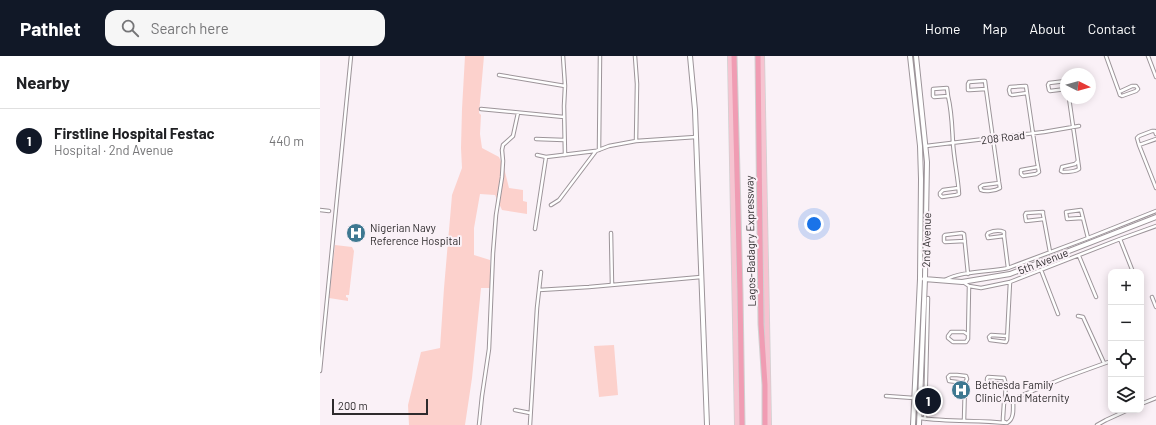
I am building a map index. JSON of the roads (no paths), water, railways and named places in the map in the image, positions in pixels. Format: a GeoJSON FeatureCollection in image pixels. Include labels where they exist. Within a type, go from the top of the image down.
{"type":"FeatureCollection","features":[{"type":"Feature","properties":{"kind":"highway","name":"Lagos-Badagry Expressway"},"geometry":{"type":"LineString","coordinates":[[734,56],[742,425]]}},
{"type":"Feature","properties":{"kind":"highway","name":"Lagos-Badagry Expressway"},"geometry":{"type":"LineString","coordinates":[[758,56],[761,324],[765,385],[765,425]]}},
{"type":"Feature","properties":{"kind":"main road","name":"Lagos-Badagry Expressway"},"geometry":{"type":"LineString","coordinates":[[730,56],[737,425]]}},
{"type":"Feature","properties":{"kind":"main road","name":"Lagos-Badagry Expressway"},"geometry":{"type":"LineString","coordinates":[[762,56],[769,425]]}},
{"type":"Feature","properties":{"kind":"street"},"geometry":{"type":"LineString","coordinates":[[320,371],[351,56]]}},
{"type":"Feature","properties":{"kind":"street"},"geometry":{"type":"LineString","coordinates":[[563,56],[565,86],[565,155]]}},
{"type":"Feature","properties":{"kind":"street"},"geometry":{"type":"LineString","coordinates":[[552,205],[558,200],[597,150],[600,56]]}},
{"type":"Feature","properties":{"kind":"street"},"geometry":{"type":"LineString","coordinates":[[635,56],[637,84],[636,141]]}},
{"type":"Feature","properties":{"kind":"street"},"geometry":{"type":"LineString","coordinates":[[689,56],[692,68],[691,75],[695,110],[707,425]]}},
{"type":"Feature","properties":{"kind":"street","name":"2nd Avenue"},"geometry":{"type":"LineString","coordinates":[[910,56],[921,159],[920,279],[913,425]]}},
{"type":"Feature","properties":{"kind":"street","name":"2nd Avenue"},"geometry":{"type":"LineString","coordinates":[[916,56],[928,177],[926,279],[919,425]]}},
{"type":"Feature","properties":{"kind":"street"},"geometry":{"type":"LineString","coordinates":[[1106,56],[1120,95],[1122,96],[1138,89],[1134,86],[1119,92]]}},
{"type":"Feature","properties":{"kind":"street"},"geometry":{"type":"LineString","coordinates":[[1148,56],[1156,77]]}},
{"type":"Feature","properties":{"kind":"street"},"geometry":{"type":"LineString","coordinates":[[499,75],[565,86]]}},
{"type":"Feature","properties":{"kind":"street"},"geometry":{"type":"LineString","coordinates":[[986,89],[969,90],[968,84],[969,82],[985,81],[1000,188],[997,190],[983,191],[980,187],[983,185],[999,183]]}},
{"type":"Feature","properties":{"kind":"street"},"geometry":{"type":"LineString","coordinates":[[1060,82],[1049,83],[1048,85],[1050,92],[1060,90]]}},
{"type":"Feature","properties":{"kind":"street"},"geometry":{"type":"LineString","coordinates":[[1028,93],[1012,95],[1010,94],[1009,90],[1010,88],[1026,86],[1028,93],[1039,172],[1036,174],[1023,176],[1021,174],[1022,170],[1038,167]]}},
{"type":"Feature","properties":{"kind":"street"},"geometry":{"type":"LineString","coordinates":[[948,96],[934,97],[932,90],[947,88],[952,117],[953,143],[959,194],[942,197],[940,195],[940,192],[943,190],[958,188]]}},
{"type":"Feature","properties":{"kind":"street"},"geometry":{"type":"LineString","coordinates":[[1071,104],[1073,126],[1078,161],[1079,170],[1062,171],[1062,167],[1075,164],[1078,161]]}},
{"type":"Feature","properties":{"kind":"street"},"geometry":{"type":"LineString","coordinates":[[481,109],[564,117]]}},
{"type":"Feature","properties":{"kind":"street"},"geometry":{"type":"LineString","coordinates":[[479,425],[490,349],[493,253],[496,215],[502,177],[502,150],[503,145],[513,136],[518,113]]}},
{"type":"Feature","properties":{"kind":"street","name":"208 Road"},"geometry":{"type":"LineString","coordinates":[[926,146],[1079,126]]}},
{"type":"Feature","properties":{"kind":"street"},"geometry":{"type":"LineString","coordinates":[[1156,134],[1155,131],[1152,131],[1137,138],[1156,188]]}},
{"type":"Feature","properties":{"kind":"street"},"geometry":{"type":"LineString","coordinates":[[537,155],[546,157],[565,155],[597,150],[636,141],[696,137]]}},
{"type":"Feature","properties":{"kind":"street"},"geometry":{"type":"LineString","coordinates":[[1139,145],[1156,139]]}},
{"type":"Feature","properties":{"kind":"street"},"geometry":{"type":"LineString","coordinates":[[536,140],[564,140]]}},
{"type":"Feature","properties":{"kind":"street"},"geometry":{"type":"LineString","coordinates":[[535,229],[546,157]]}},
{"type":"Feature","properties":{"kind":"street"},"geometry":{"type":"LineString","coordinates":[[320,210],[329,211]]}},
{"type":"Feature","properties":{"kind":"street"},"geometry":{"type":"LineString","coordinates":[[1082,218],[1067,219],[1066,212],[1081,210],[1088,238]]}},
{"type":"Feature","properties":{"kind":"street"},"geometry":{"type":"LineString","coordinates":[[1044,219],[1026,221],[1025,215],[1026,213],[1041,211],[1043,214],[1044,219],[1050,252]]}},
{"type":"Feature","properties":{"kind":"street"},"geometry":{"type":"LineString","coordinates":[[943,280],[956,275],[995,271],[1008,268],[1156,211]]}},
{"type":"Feature","properties":{"kind":"street","name":"5th Avenue"},"geometry":{"type":"LineString","coordinates":[[920,279],[962,282],[1010,274],[1156,217]]}},
{"type":"Feature","properties":{"kind":"street"},"geometry":{"type":"LineString","coordinates":[[962,282],[969,286],[981,288],[1010,282],[1156,226]]}},
{"type":"Feature","properties":{"kind":"street"},"geometry":{"type":"LineString","coordinates":[[1004,236],[988,238],[987,235],[993,231],[1004,232],[1008,268]]}},
{"type":"Feature","properties":{"kind":"street"},"geometry":{"type":"LineString","coordinates":[[611,233],[612,285]]}},
{"type":"Feature","properties":{"kind":"street"},"geometry":{"type":"LineString","coordinates":[[965,242],[945,242],[944,236],[963,233],[965,242],[968,274]]}},
{"type":"Feature","properties":{"kind":"street"},"geometry":{"type":"LineString","coordinates":[[1120,239],[1132,269]]}},
{"type":"Feature","properties":{"kind":"street"},"geometry":{"type":"LineString","coordinates":[[1079,256],[1096,297]]}},
{"type":"Feature","properties":{"kind":"street"},"geometry":{"type":"LineString","coordinates":[[1041,270],[1058,314]]}},
{"type":"Feature","properties":{"kind":"street"},"geometry":{"type":"LineString","coordinates":[[530,425],[541,272]]}},
{"type":"Feature","properties":{"kind":"street"},"geometry":{"type":"LineString","coordinates":[[539,290],[701,277]]}},
{"type":"Feature","properties":{"kind":"street"},"geometry":{"type":"LineString","coordinates":[[1007,336],[991,335],[989,337],[990,340],[1006,342],[1008,338],[1010,282]]}},
{"type":"Feature","properties":{"kind":"street"},"geometry":{"type":"LineString","coordinates":[[968,334],[964,332],[950,332],[948,336],[949,340],[953,342],[966,342],[968,339],[969,286]]}},
{"type":"Feature","properties":{"kind":"street"},"geometry":{"type":"LineString","coordinates":[[1152,297],[1156,307]]}},
{"type":"Feature","properties":{"kind":"street"},"geometry":{"type":"LineString","coordinates":[[925,419],[928,298]]}},
{"type":"Feature","properties":{"kind":"street"},"geometry":{"type":"LineString","coordinates":[[1078,316],[1083,317],[1104,363]]}},
{"type":"Feature","properties":{"kind":"street"},"geometry":{"type":"LineString","coordinates":[[1005,400],[1008,398],[1013,399],[1108,362]]}},
{"type":"Feature","properties":{"kind":"street"},"geometry":{"type":"LineString","coordinates":[[964,421],[966,376],[957,374],[950,375],[948,377],[949,381],[965,383]]}},
{"type":"Feature","properties":{"kind":"street"},"geometry":{"type":"LineString","coordinates":[[1006,384],[988,383],[987,378],[1006,379],[1006,384],[1005,400],[1003,418],[1004,421],[1007,422]]}},
{"type":"Feature","properties":{"kind":"street"},"geometry":{"type":"LineString","coordinates":[[886,396],[914,398]]}},
{"type":"Feature","properties":{"kind":"street"},"geometry":{"type":"LineString","coordinates":[[1144,402],[1156,398]]}},
{"type":"Feature","properties":{"kind":"street"},"geometry":{"type":"LineString","coordinates":[[920,418],[1010,422],[1012,419],[1013,399]]}},
{"type":"Feature","properties":{"kind":"street"},"geometry":{"type":"LineString","coordinates":[[515,410],[530,413]]}},
{"type":"Feature","properties":{"kind":"street"},"geometry":{"type":"LineString","coordinates":[[1097,425],[1121,413]]}},
{"type":"Feature","properties":{"kind":"place","name":"Nigerian Navy Reference Hospital"},"geometry":{"type":"Point","coordinates":[356,233]}},
{"type":"Feature","properties":{"kind":"place","name":"Bethesda Family Clinic And Maternity"},"geometry":{"type":"Point","coordinates":[961,390]}},
{"type":"Feature","properties":{"kind":"place","name":"Firstline Hospital Festac"},"geometry":{"type":"Point","coordinates":[928,401]}}]}
